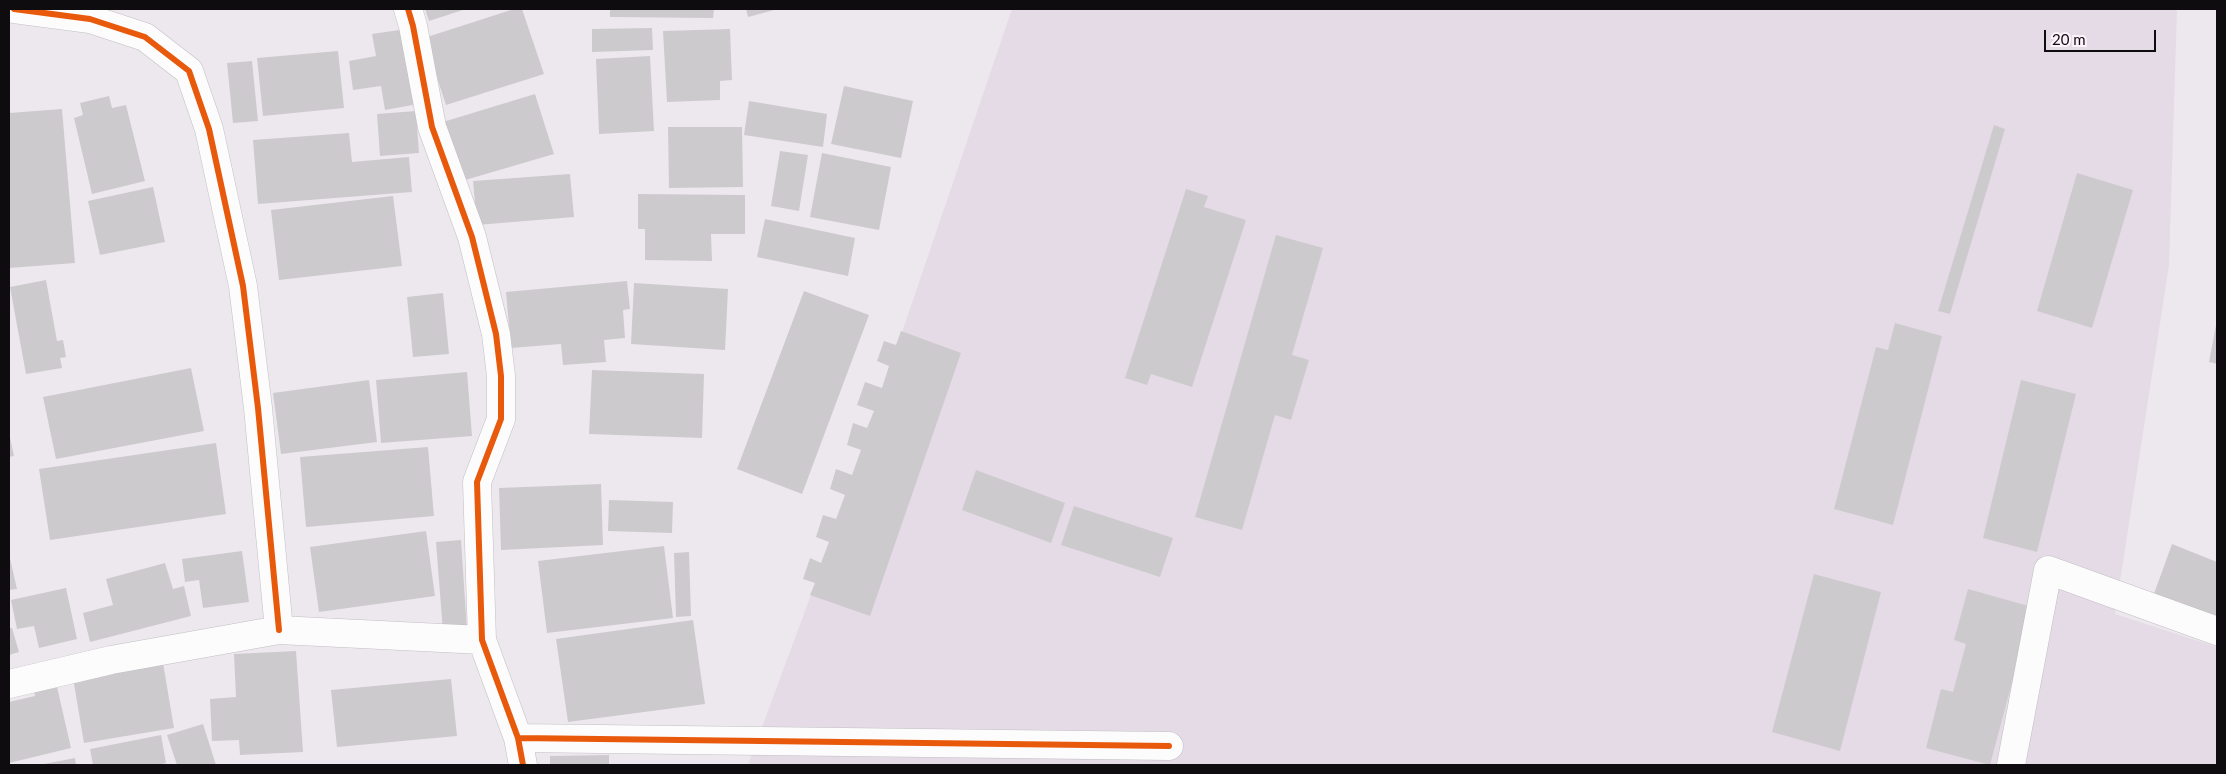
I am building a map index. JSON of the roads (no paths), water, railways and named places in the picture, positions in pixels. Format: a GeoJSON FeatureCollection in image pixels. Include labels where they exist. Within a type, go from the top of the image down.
{"type":"FeatureCollection","features":[{"type":"Feature","properties":{"kind":"street"},"geometry":{"type":"LineString","coordinates":[[14,9],[90,19],[145,37],[189,71],[209,129],[243,286],[258,408],[279,630]]}},
{"type":"Feature","properties":{"kind":"street"},"geometry":{"type":"LineString","coordinates":[[408,9],[413,26],[432,127],[472,237],[496,334],[501,376],[501,419],[477,482],[482,640],[518,738],[523,765]]}},
{"type":"Feature","properties":{"kind":"street"},"geometry":{"type":"LineString","coordinates":[[2011,765],[2048,570],[2217,631]]}},
{"type":"Feature","properties":{"kind":"street"},"geometry":{"type":"LineString","coordinates":[[9,684],[111,660],[279,630],[482,640]]}},
{"type":"Feature","properties":{"kind":"street"},"geometry":{"type":"LineString","coordinates":[[518,738],[1169,746]]}}]}
